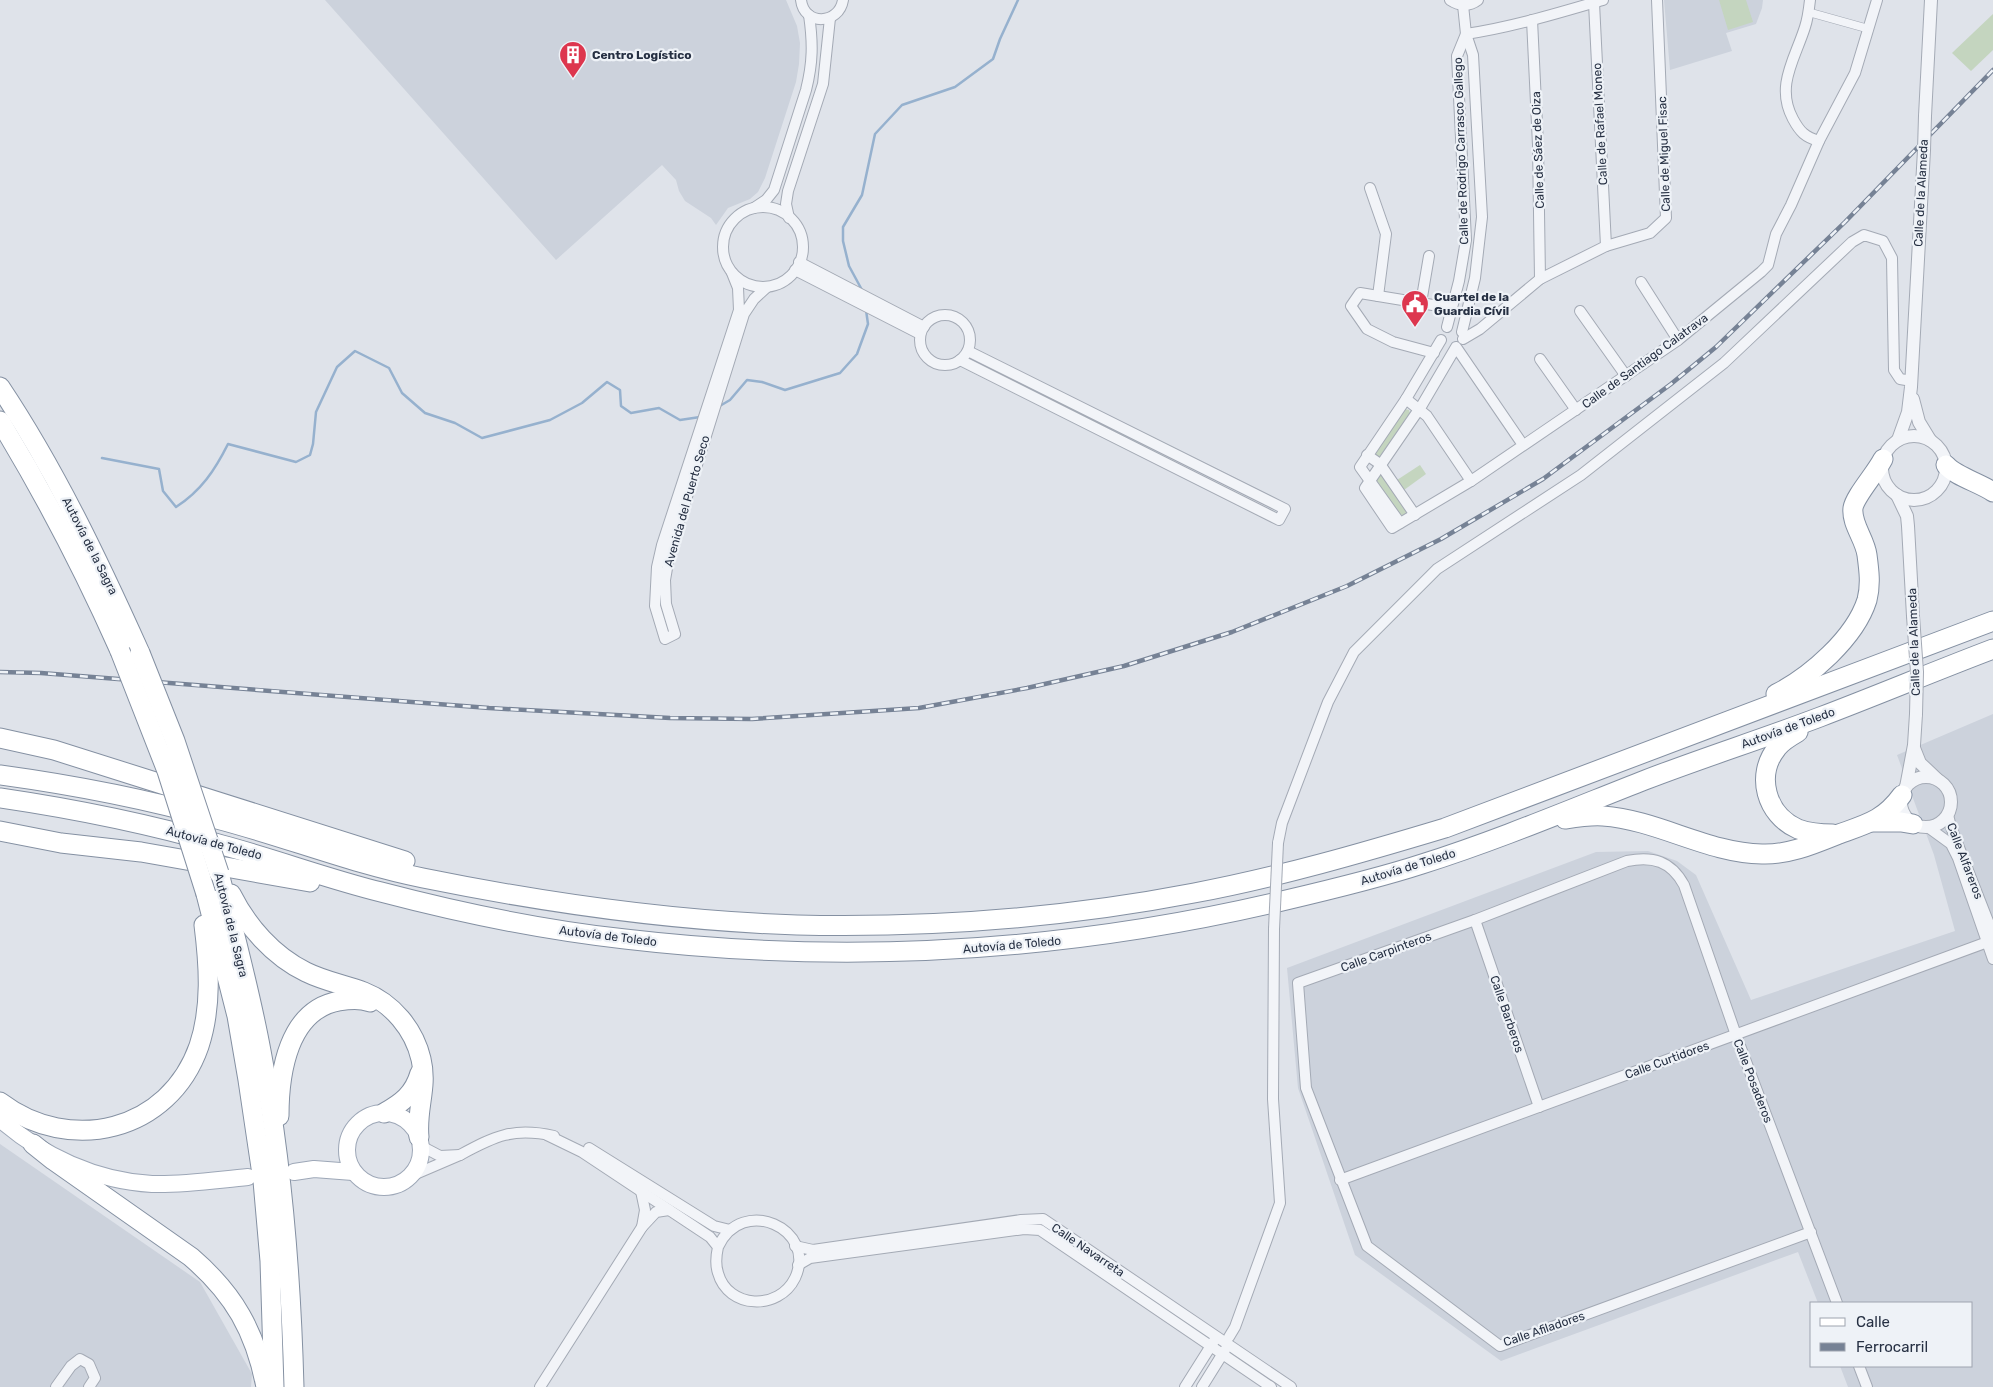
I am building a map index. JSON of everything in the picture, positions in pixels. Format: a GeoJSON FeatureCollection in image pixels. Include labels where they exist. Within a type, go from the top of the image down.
{"type":"FeatureCollection","features":[{"type":"Feature","properties":{"kind":"highway","name":"Autovía de la Sagra"},"geometry":{"type":"LineString","coordinates":[[0,387],[37,448],[81,527],[106,577],[140,653],[175,742],[219,874],[237,1016],[263,1181],[270,1261],[274,1387]]}},
{"type":"Feature","properties":{"kind":"highway","name":"Autovía de la Sagra"},"geometry":{"type":"LineString","coordinates":[[0,421],[32,474],[66,537],[120,651],[167,771],[221,894],[243,968],[261,1050],[275,1141],[286,1232],[291,1299],[294,1387]]}},
{"type":"Feature","properties":{"kind":"highway"},"geometry":{"type":"LineString","coordinates":[[1737,718],[1744,710],[1788,688],[1810,672],[1843,640],[1857,620],[1866,600],[1870,580],[1867,552],[1853,515],[1853,507],[1883,459]]}},
{"type":"Feature","properties":{"kind":"highway"},"geometry":{"type":"LineString","coordinates":[[1946,465],[1954,473],[1978,482],[1993,492]]}},
{"type":"Feature","properties":{"kind":"highway","name":"Autovía de Toledo"},"geometry":{"type":"LineString","coordinates":[[0,774],[62,783],[157,803],[220,819],[418,877],[516,896],[647,914],[797,925],[959,922],[1094,909],[1194,893],[1292,872],[1365,852],[1445,828],[1993,621]]}},
{"type":"Feature","properties":{"kind":"highway","name":"Autovía de Toledo"},"geometry":{"type":"LineString","coordinates":[[0,798],[65,807],[162,829],[222,844],[378,892],[523,924],[623,939],[746,950],[854,952],[958,950],[1108,935],[1217,917],[1421,865],[1552,818],[1648,779],[1819,717],[1993,649]]}},
{"type":"Feature","properties":{"kind":"highway"},"geometry":{"type":"LineString","coordinates":[[1819,717],[1778,746],[1770,758],[1766,769],[1766,792],[1774,810],[1798,829],[1823,834],[1842,834]]}},
{"type":"Feature","properties":{"kind":"highway"},"geometry":{"type":"LineString","coordinates":[[0,738],[54,750],[87,760],[406,861],[496,886],[516,896]]}},
{"type":"Feature","properties":{"kind":"highway"},"geometry":{"type":"LineString","coordinates":[[0,744],[87,760]]}},
{"type":"Feature","properties":{"kind":"highway"},"geometry":{"type":"LineString","coordinates":[[1552,818],[1603,816],[1630,820],[1726,850],[1763,854],[1780,853],[1799,849],[1873,822],[1887,813],[1904,791]]}},
{"type":"Feature","properties":{"kind":"highway"},"geometry":{"type":"LineString","coordinates":[[1873,822],[1902,822],[1921,826]]}},
{"type":"Feature","properties":{"kind":"highway"},"geometry":{"type":"LineString","coordinates":[[0,831],[61,843],[141,852],[365,893],[378,892]]}},
{"type":"Feature","properties":{"kind":"highway"},"geometry":{"type":"LineString","coordinates":[[0,840],[33,844],[61,843]]}},
{"type":"Feature","properties":{"kind":"highway"},"geometry":{"type":"LineString","coordinates":[[0,1102],[13,1112],[32,1122],[74,1132],[121,1125],[141,1116],[158,1104],[175,1088],[189,1068],[199,1047],[206,1021],[208,988],[208,954],[204,920],[221,894],[242,914],[273,950],[290,963],[313,975],[365,992],[378,999],[392,1010],[409,1030],[417,1045],[422,1064],[424,1090],[419,1111],[420,1142]]}},
{"type":"Feature","properties":{"kind":"highway"},"geometry":{"type":"LineString","coordinates":[[275,1141],[279,1127],[283,1073],[290,1044],[298,1029],[307,1018],[320,1008],[334,1002],[349,999],[365,1000],[392,1010]]}},
{"type":"Feature","properties":{"kind":"highway"},"geometry":{"type":"LineString","coordinates":[[384,1113],[400,1104],[409,1096],[420,1076],[422,1064]]}},
{"type":"Feature","properties":{"kind":"highway"},"geometry":{"type":"LineString","coordinates":[[33,1144],[191,1257],[212,1275],[242,1314],[255,1342],[266,1387]]}},
{"type":"Feature","properties":{"kind":"main road"},"geometry":{"type":"LineString","coordinates":[[373,1114],[395,1114],[413,1128],[420,1142],[421,1157],[417,1167],[403,1183],[392,1187],[370,1186],[360,1180],[353,1172],[346,1155],[349,1135],[359,1122],[373,1114]]}},
{"type":"Feature","properties":{"kind":"main road"},"geometry":{"type":"LineString","coordinates":[[0,1119],[33,1144],[67,1163],[135,1182],[185,1184],[248,1177]]}},
{"type":"Feature","properties":{"kind":"main road"},"geometry":{"type":"LineString","coordinates":[[314,1169],[337,1156],[346,1146]]}},
{"type":"Feature","properties":{"kind":"main road"},"geometry":{"type":"LineString","coordinates":[[294,1172],[314,1169],[353,1172]]}},
{"type":"Feature","properties":{"kind":"street","name":"Avenida del Puerto Seco"},"geometry":{"type":"LineString","coordinates":[[797,266],[790,276],[779,284],[767,287],[754,299],[744,314],[670,551],[665,580],[666,604],[675,634],[665,639],[655,606],[657,567],[662,546],[739,310],[738,288],[732,272],[725,261],[723,247],[725,234],[736,217],[766,200],[774,190],[806,90],[812,65],[813,48],[809,15],[804,10],[801,0]]}},
{"type":"Feature","properties":{"kind":"street"},"geometry":{"type":"LineString","coordinates":[[809,15],[816,19],[830,18],[840,9],[843,0]]}},
{"type":"Feature","properties":{"kind":"street"},"geometry":{"type":"LineString","coordinates":[[1450,0],[1463,5],[1474,3],[1478,0]]}},
{"type":"Feature","properties":{"kind":"street","name":"Calle de Miguel Fisac"},"geometry":{"type":"LineString","coordinates":[[1460,339],[1480,328],[1540,279],[1606,246],[1650,233],[1666,218],[1657,0]]}},
{"type":"Feature","properties":{"kind":"street"},"geometry":{"type":"LineString","coordinates":[[1810,0],[1806,25],[1789,69],[1785,96],[1790,114],[1800,130],[1806,137],[1819,140]]}},
{"type":"Feature","properties":{"kind":"street","name":"Calle de Santiago Calatrava"},"geometry":{"type":"LineString","coordinates":[[1367,483],[1400,523],[1415,515],[1471,481],[1678,340],[1768,265],[1776,234],[1791,205],[1819,140],[1855,73],[1877,0]]}},
{"type":"Feature","properties":{"kind":"street","name":"Calle de la Alameda"},"geometry":{"type":"LineString","coordinates":[[1904,791],[1914,745],[1916,714],[1917,672],[1910,540],[1907,516],[1897,495],[1888,487],[1883,477],[1883,459],[1888,448],[1898,440],[1908,412],[1911,384],[1931,0]]}},
{"type":"Feature","properties":{"kind":"street"},"geometry":{"type":"LineString","coordinates":[[1466,34],[1532,20],[1599,1]]}},
{"type":"Feature","properties":{"kind":"street","name":"Calle de Rafael Moneo"},"geometry":{"type":"LineString","coordinates":[[1599,1],[1606,246]]}},
{"type":"Feature","properties":{"kind":"street","name":"Calle de Rodrigo Carrasco Gallego"},"geometry":{"type":"LineString","coordinates":[[1367,483],[1420,409],[1460,339],[1476,278],[1482,217],[1473,55],[1466,34],[1463,5]]}},
{"type":"Feature","properties":{"kind":"street"},"geometry":{"type":"LineString","coordinates":[[1808,12],[1869,29]]}},
{"type":"Feature","properties":{"kind":"street"},"geometry":{"type":"LineString","coordinates":[[789,218],[786,204],[788,191],[823,84],[830,18]]}},
{"type":"Feature","properties":{"kind":"street","name":"Calle de Sáez de Oiza"},"geometry":{"type":"LineString","coordinates":[[1532,20],[1538,155],[1540,279]]}},
{"type":"Feature","properties":{"kind":"street","name":"Calle de Rodrigo Carrasco Gallego"},"geometry":{"type":"LineString","coordinates":[[1368,455],[1406,399],[1442,340],[1442,332],[1447,327],[1459,281],[1466,240],[1457,56],[1466,34]]}},
{"type":"Feature","properties":{"kind":"street"},"geometry":{"type":"LineString","coordinates":[[1370,188],[1386,234],[1378,296]]}},
{"type":"Feature","properties":{"kind":"street"},"geometry":{"type":"LineString","coordinates":[[754,208],[768,208],[781,212],[799,230],[802,242],[802,255],[797,266]]}},
{"type":"Feature","properties":{"kind":"street"},"geometry":{"type":"LineString","coordinates":[[1202,1387],[1222,1354],[1235,1327],[1280,1203],[1273,1098],[1274,929],[1278,843],[1282,823],[1328,702],[1354,652],[1437,569],[1581,476],[1724,363],[1852,242],[1864,235],[1883,241],[1892,258],[1894,370],[1900,379],[1911,384]]}},
{"type":"Feature","properties":{"kind":"street"},"geometry":{"type":"LineString","coordinates":[[1421,303],[1429,256]]}},
{"type":"Feature","properties":{"kind":"street"},"geometry":{"type":"LineString","coordinates":[[797,266],[857,292],[866,303]]}},
{"type":"Feature","properties":{"kind":"street"},"geometry":{"type":"LineString","coordinates":[[797,266],[922,330]]}},
{"type":"Feature","properties":{"kind":"street"},"geometry":{"type":"LineString","coordinates":[[732,272],[742,281],[754,286],[767,287]]}},
{"type":"Feature","properties":{"kind":"street"},"geometry":{"type":"LineString","coordinates":[[1641,282],[1678,340]]}},
{"type":"Feature","properties":{"kind":"street"},"geometry":{"type":"LineString","coordinates":[[1434,353],[1393,342],[1367,329],[1351,306],[1360,293],[1445,307]]}},
{"type":"Feature","properties":{"kind":"street"},"geometry":{"type":"LineString","coordinates":[[1580,311],[1626,376]]}},
{"type":"Feature","properties":{"kind":"street"},"geometry":{"type":"LineString","coordinates":[[937,316],[954,316],[961,321],[970,335],[968,351],[960,360],[949,365],[933,362],[922,350],[922,330],[929,320],[937,316]]}},
{"type":"Feature","properties":{"kind":"street"},"geometry":{"type":"LineString","coordinates":[[1447,327],[1454,326],[1523,446]]}},
{"type":"Feature","properties":{"kind":"street"},"geometry":{"type":"LineString","coordinates":[[1442,340],[1449,347],[1460,339]]}},
{"type":"Feature","properties":{"kind":"street"},"geometry":{"type":"LineString","coordinates":[[960,360],[1279,520],[1285,509],[968,351]]}},
{"type":"Feature","properties":{"kind":"street"},"geometry":{"type":"LineString","coordinates":[[1540,359],[1576,410]]}},
{"type":"Feature","properties":{"kind":"street","name":"Calle de la Alameda"},"geometry":{"type":"LineString","coordinates":[[1910,540],[1916,509],[1923,498],[1934,493],[1942,483],[1946,465],[1943,453],[1930,440],[1915,412],[1911,384]]}},
{"type":"Feature","properties":{"kind":"street"},"geometry":{"type":"LineString","coordinates":[[1406,399],[1427,416],[1471,481]]}},
{"type":"Feature","properties":{"kind":"street"},"geometry":{"type":"LineString","coordinates":[[1898,440],[1914,435],[1930,440]]}},
{"type":"Feature","properties":{"kind":"street"},"geometry":{"type":"LineString","coordinates":[[1367,483],[1360,466],[1368,455],[1380,464],[1415,515]]}},
{"type":"Feature","properties":{"kind":"street"},"geometry":{"type":"LineString","coordinates":[[1897,495],[1913,500],[1923,498]]}},
{"type":"Feature","properties":{"kind":"street","name":"Calle de la Alameda"},"geometry":{"type":"LineString","coordinates":[[1914,745],[1920,764],[1937,779]]}},
{"type":"Feature","properties":{"kind":"street"},"geometry":{"type":"LineString","coordinates":[[1929,777],[1937,779],[1949,791],[1951,807],[1948,815],[1937,826],[1921,826],[1907,819],[1902,812],[1901,803],[1904,791],[1912,781],[1920,778],[1929,777]]}},
{"type":"Feature","properties":{"kind":"street","name":"Calle Alfareros"},"geometry":{"type":"LineString","coordinates":[[1948,815],[1991,939],[1993,959]]}},
{"type":"Feature","properties":{"kind":"street","name":"Calle Alfareros"},"geometry":{"type":"LineString","coordinates":[[1921,826],[1951,844],[1991,939]]}},
{"type":"Feature","properties":{"kind":"street","name":"Calle Carpinteros"},"geometry":{"type":"LineString","coordinates":[[1340,1180],[1306,1088],[1298,983],[1475,920],[1627,861],[1644,858],[1664,863]]}},
{"type":"Feature","properties":{"kind":"street","name":"Calle Posaderos"},"geometry":{"type":"LineString","coordinates":[[1664,863],[1678,874],[1684,885],[1736,1034],[1836,1302]]}},
{"type":"Feature","properties":{"kind":"street","name":"Calle Barberos"},"geometry":{"type":"LineString","coordinates":[[1475,920],[1539,1107]]}},
{"type":"Feature","properties":{"kind":"street","name":"Calle Curtidores"},"geometry":{"type":"LineString","coordinates":[[1340,1180],[1991,939]]}},
{"type":"Feature","properties":{"kind":"street"},"geometry":{"type":"LineString","coordinates":[[411,1176],[460,1155],[491,1138],[531,1132],[571,1141],[590,1149],[714,1226],[730,1230]]}},
{"type":"Feature","properties":{"kind":"street"},"geometry":{"type":"LineString","coordinates":[[547,1135],[582,1152],[704,1231],[718,1247]]}},
{"type":"Feature","properties":{"kind":"street"},"geometry":{"type":"LineString","coordinates":[[420,1142],[440,1156],[460,1155]]}},
{"type":"Feature","properties":{"kind":"street","name":"Calle Afiladores"},"geometry":{"type":"LineString","coordinates":[[1340,1180],[1367,1246],[1500,1346],[1811,1232]]}},
{"type":"Feature","properties":{"kind":"street"},"geometry":{"type":"LineString","coordinates":[[641,1191],[645,1210],[642,1227]]}},
{"type":"Feature","properties":{"kind":"street"},"geometry":{"type":"LineString","coordinates":[[540,1387],[642,1227],[656,1212],[669,1210]]}},
{"type":"Feature","properties":{"kind":"street","name":"Calle Navarreta"},"geometry":{"type":"LineString","coordinates":[[795,1246],[813,1250],[1021,1220],[1043,1219],[1213,1342],[1222,1354],[1271,1387]]}},
{"type":"Feature","properties":{"kind":"street"},"geometry":{"type":"LineString","coordinates":[[755,1220],[769,1221],[782,1228],[792,1238],[795,1246],[798,1265],[795,1278],[787,1290],[776,1298],[762,1302],[748,1302],[735,1296],[725,1287],[718,1275],[716,1261],[718,1247],[730,1230],[742,1222],[755,1220]]}},
{"type":"Feature","properties":{"kind":"street","name":"Calle Navarreta"},"geometry":{"type":"LineString","coordinates":[[798,1265],[810,1258],[1024,1229],[1040,1230],[1213,1342],[1229,1341],[1291,1387]]}},
{"type":"Feature","properties":{"kind":"street"},"geometry":{"type":"LineString","coordinates":[[1185,1387],[1213,1342]]}},
{"type":"Feature","properties":{"kind":"street"},"geometry":{"type":"LineString","coordinates":[[56,1387],[71,1366],[80,1359],[89,1364],[95,1378],[89,1387]]}},
{"type":"Feature","properties":{"kind":"street"},"geometry":{"type":"LineString","coordinates":[[1859,1367],[1867,1387]]}},
{"type":"Feature","properties":{"kind":"shaded area"},"geometry":{"type":"Polygon","coordinates":[[[325,0],[786,0],[797,26],[800,43],[799,64],[796,82],[765,178],[758,192],[750,199],[728,208],[716,225],[711,218],[685,201],[679,191],[676,180],[662,165],[556,260],[325,0]]]}},
{"type":"Feature","properties":{"kind":"shaded area"},"geometry":{"type":"Polygon","coordinates":[[[1664,0],[1763,0],[1756,24],[1726,33],[1732,51],[1670,70],[1664,0]]]}},
{"type":"Feature","properties":{"kind":"shaded area"},"geometry":{"type":"Polygon","coordinates":[[[1993,714],[1993,1387],[1848,1387],[1840,1367],[1973,1367],[1973,1302],[1818,1302],[1798,1252],[1501,1361],[1355,1255],[1298,1088],[1287,968],[1596,852],[1648,851],[1677,861],[1696,875],[1751,1000],[1955,931],[1934,855],[1897,755],[1993,714]]]}},
{"type":"Feature","properties":{"kind":"shaded area"},"geometry":{"type":"Polygon","coordinates":[[[0,1144],[200,1282],[252,1374],[251,1387],[0,1387],[0,1144]]]}},
{"type":"Feature","properties":{"kind":"green space"},"geometry":{"type":"Polygon","coordinates":[[[1719,0],[1746,0],[1753,22],[1728,30],[1719,0]]]}},
{"type":"Feature","properties":{"kind":"green space"},"geometry":{"type":"Polygon","coordinates":[[[1993,14],[1993,50],[1971,71],[1952,53],[1993,14]]]}},
{"type":"Feature","properties":{"kind":"green space"},"geometry":{"type":"Polygon","coordinates":[[[1405,409],[1409,410],[1410,413],[1380,456],[1377,456],[1374,452],[1405,409]]]}},
{"type":"Feature","properties":{"kind":"green space"},"geometry":{"type":"Polygon","coordinates":[[[1420,465],[1426,474],[1404,490],[1397,480],[1420,465]]]}},
{"type":"Feature","properties":{"kind":"green space"},"geometry":{"type":"Polygon","coordinates":[[[1381,473],[1407,512],[1404,516],[1400,514],[1374,477],[1381,473]]]}},
{"type":"Feature","properties":{"kind":"waterway"},"geometry":{"type":"LineString","coordinates":[[862,290],[849,266],[843,241],[843,227],[862,195],[875,134],[902,105],[955,87],[993,59],[1018,0]]}},
{"type":"Feature","properties":{"kind":"waterway"},"geometry":{"type":"LineString","coordinates":[[718,407],[730,400],[747,380],[762,382],[785,390],[840,373],[857,354],[868,324],[866,310]]}},
{"type":"Feature","properties":{"kind":"waterway"},"geometry":{"type":"LineString","coordinates":[[102,458],[159,469],[163,491],[176,507],[193,494],[207,479],[228,444],[296,462],[310,455],[316,412],[337,367],[355,351],[389,368],[402,393],[425,413],[455,423],[482,438],[550,420],[582,403],[607,382],[620,390],[621,406],[631,413],[659,408],[680,420],[700,417]]}},
{"type":"Feature","properties":{"kind":"railway"},"geometry":{"type":"LineString","coordinates":[[0,672],[41,673],[489,708],[670,718],[752,719],[919,708],[1027,688],[1124,666],[1232,632],[1347,586],[1441,539],[1543,479],[1671,384],[1716,347],[1845,222],[1993,70]]}},
{"type":"Feature","properties":{"kind":"place","name":"Centro Logístico"},"geometry":{"type":"Point","coordinates":[573,79]}},
{"type":"Feature","properties":{"kind":"place","name":"Cuartel de la Guardia Cívil"},"geometry":{"type":"Point","coordinates":[1415,328]}}]}
